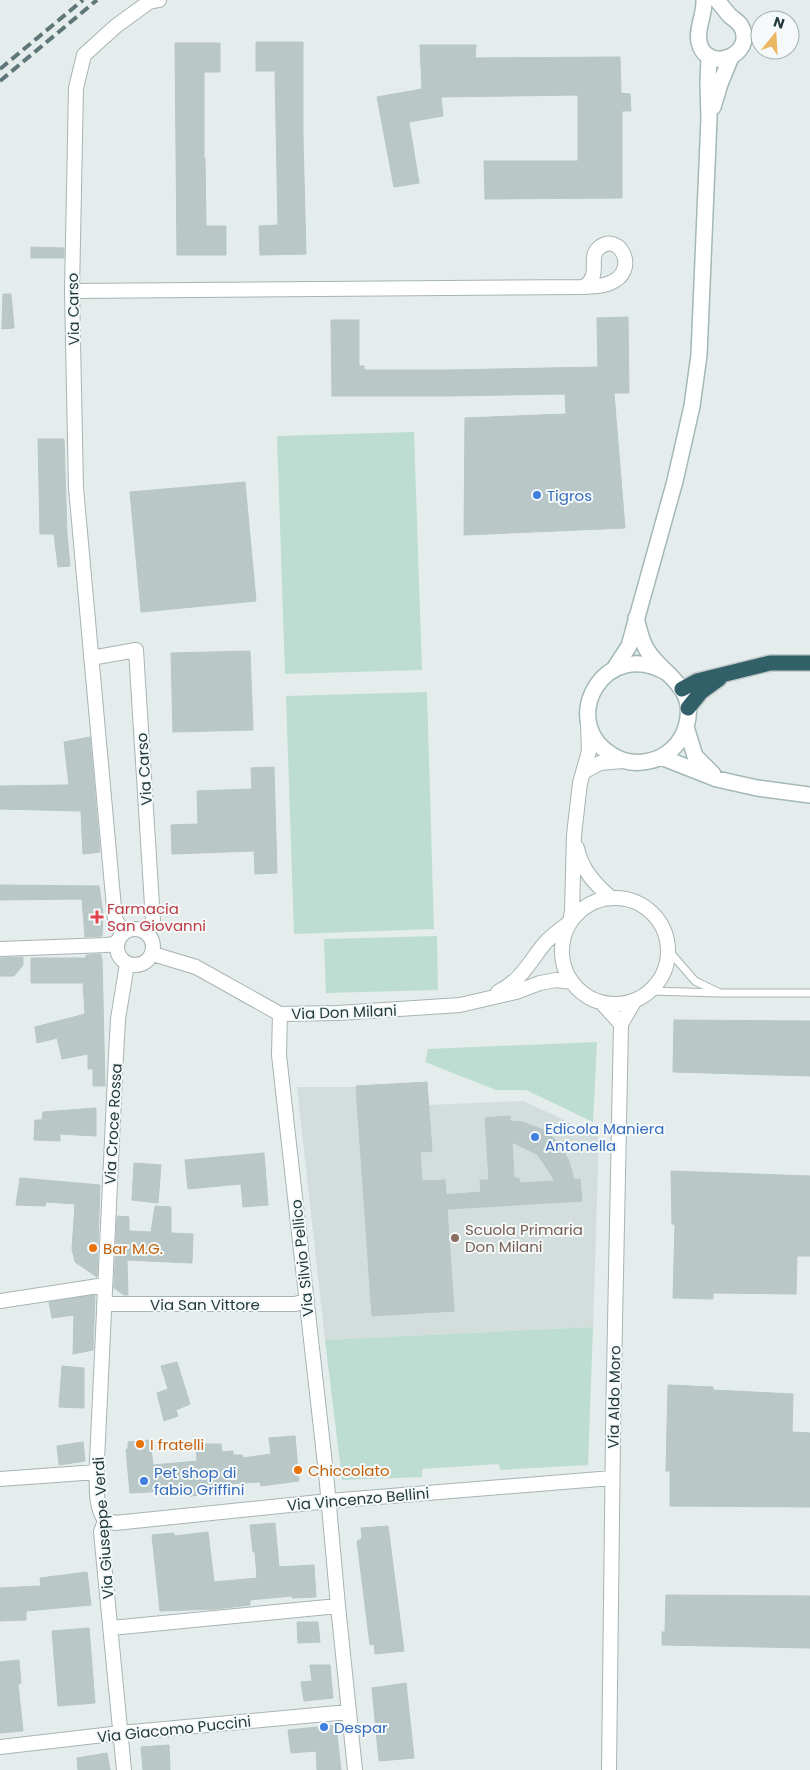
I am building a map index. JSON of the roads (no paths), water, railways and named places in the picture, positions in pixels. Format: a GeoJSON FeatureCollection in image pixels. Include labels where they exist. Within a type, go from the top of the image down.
{"type":"FeatureCollection","features":[{"type":"Feature","properties":{"kind":"highway"},"geometry":{"type":"LineString","coordinates":[[682,689],[697,681],[770,663],[810,663]]}},
{"type":"Feature","properties":{"kind":"highway"},"geometry":{"type":"LineString","coordinates":[[688,708],[701,692],[726,674]]}},
{"type":"Feature","properties":{"kind":"street","name":"Via Carso"},"geometry":{"type":"LineString","coordinates":[[121,938],[116,919],[90,658],[76,488],[72,291],[76,88],[84,55],[116,26],[149,2],[159,0]]}},
{"type":"Feature","properties":{"kind":"street"},"geometry":{"type":"LineString","coordinates":[[704,0],[698,34],[699,44],[709,56],[720,60],[732,57]]}},
{"type":"Feature","properties":{"kind":"street"},"geometry":{"type":"LineString","coordinates":[[709,118],[720,84],[732,57],[740,50],[743,33],[739,24],[717,0]]}},
{"type":"Feature","properties":{"kind":"street"},"geometry":{"type":"LineString","coordinates":[[701,25],[707,18],[714,15],[731,16]]}},
{"type":"Feature","properties":{"kind":"street"},"geometry":{"type":"LineString","coordinates":[[570,922],[588,905],[603,899],[633,900],[652,912],[664,930],[669,951],[664,973],[650,991],[635,1000],[621,1004],[601,1002],[583,993],[572,982],[565,968],[562,952],[564,936],[572,911],[574,835],[578,799],[589,751],[588,718],[590,699],[599,681],[614,669],[629,646],[675,481],[692,406],[699,355],[709,118],[709,56]]}},
{"type":"Feature","properties":{"kind":"street"},"geometry":{"type":"LineString","coordinates":[[72,291],[584,287]]}},
{"type":"Feature","properties":{"kind":"street"},"geometry":{"type":"LineString","coordinates":[[585,772],[600,763],[643,762],[662,757],[677,745],[686,727],[688,708],[682,689],[647,650],[636,618]]}},
{"type":"Feature","properties":{"kind":"street","name":"Via Carso"},"geometry":{"type":"LineString","coordinates":[[90,658],[136,650],[153,920],[146,932]]}},
{"type":"Feature","properties":{"kind":"street"},"geometry":{"type":"LineString","coordinates":[[614,669],[633,663],[642,663],[661,669],[669,674]]}},
{"type":"Feature","properties":{"kind":"street"},"geometry":{"type":"LineString","coordinates":[[588,718],[590,728],[599,745],[606,752],[623,761]]}},
{"type":"Feature","properties":{"kind":"street"},"geometry":{"type":"LineString","coordinates":[[686,727],[695,756],[717,779]]}},
{"type":"Feature","properties":{"kind":"street"},"geometry":{"type":"LineString","coordinates":[[662,757],[717,779],[757,788],[810,795]]}},
{"type":"Feature","properties":{"kind":"street"},"geometry":{"type":"LineString","coordinates":[[574,835],[585,871],[599,888],[611,898]]}},
{"type":"Feature","properties":{"kind":"street","name":"Via Don Milani"},"geometry":{"type":"LineString","coordinates":[[488,998],[511,986],[528,967],[545,942],[570,922]]}},
{"type":"Feature","properties":{"kind":"street"},"geometry":{"type":"LineString","coordinates":[[0,949],[106,945],[135,929],[146,932],[153,942],[153,954],[145,964],[139,966],[127,964],[118,955],[121,938]]}},
{"type":"Feature","properties":{"kind":"street","name":"Via Don Milani"},"geometry":{"type":"LineString","coordinates":[[153,954],[196,967],[280,1014],[338,1013],[460,1006],[516,992],[540,983],[556,980],[572,982]]}},
{"type":"Feature","properties":{"kind":"street","name":"Via Croce Rossa"},"geometry":{"type":"LineString","coordinates":[[105,1284],[118,1028],[127,964]]}},
{"type":"Feature","properties":{"kind":"street","name":"Via Aldo Moro"},"geometry":{"type":"LineString","coordinates":[[609,1770],[612,1478],[621,1024],[635,1000]]}},
{"type":"Feature","properties":{"kind":"street"},"geometry":{"type":"LineString","coordinates":[[601,1002],[621,1024]]}},
{"type":"Feature","properties":{"kind":"street","name":"Via Silvio Pellico"},"geometry":{"type":"LineString","coordinates":[[280,1014],[280,1055],[329,1501],[348,1712]]}},
{"type":"Feature","properties":{"kind":"street"},"geometry":{"type":"LineString","coordinates":[[0,1301],[105,1284]]}},
{"type":"Feature","properties":{"kind":"street","name":"Via Giuseppe Verdi"},"geometry":{"type":"LineString","coordinates":[[105,1284],[97,1472],[100,1514],[105,1520],[101,1532],[124,1770]]}},
{"type":"Feature","properties":{"kind":"street","name":"Via San Vittore"},"geometry":{"type":"LineString","coordinates":[[104,1304],[295,1304],[306,1302]]}},
{"type":"Feature","properties":{"kind":"street"},"geometry":{"type":"LineString","coordinates":[[0,1479],[97,1472]]}},
{"type":"Feature","properties":{"kind":"street","name":"Via Vincenzo Bellini"},"geometry":{"type":"LineString","coordinates":[[105,1520],[115,1523],[329,1501],[612,1478]]}},
{"type":"Feature","properties":{"kind":"street"},"geometry":{"type":"LineString","coordinates":[[111,1628],[338,1606]]}},
{"type":"Feature","properties":{"kind":"street"},"geometry":{"type":"LineString","coordinates":[[348,1712],[355,1770]]}},
{"type":"Feature","properties":{"kind":"street","name":"Via Giacomo Puccini"},"geometry":{"type":"LineString","coordinates":[[0,1747],[121,1733],[348,1712]]}},
{"type":"Feature","properties":{"kind":"lane"},"geometry":{"type":"LineString","coordinates":[[669,951],[695,981],[720,994]]}},
{"type":"Feature","properties":{"kind":"lane"},"geometry":{"type":"LineString","coordinates":[[650,991],[720,994],[810,993]]}},
{"type":"Feature","properties":{"kind":"railway"},"geometry":{"type":"LineString","coordinates":[[0,69],[83,0]]}},
{"type":"Feature","properties":{"kind":"railway"},"geometry":{"type":"LineString","coordinates":[[0,81],[97,0]]}},
{"type":"Feature","properties":{"kind":"place","name":"Tigros"},"geometry":{"type":"Point","coordinates":[537,495]}},
{"type":"Feature","properties":{"kind":"place","name":"Farmacia San Giovanni"},"geometry":{"type":"Point","coordinates":[97,917]}},
{"type":"Feature","properties":{"kind":"place","name":"Edicola Maniera Antonella"},"geometry":{"type":"Point","coordinates":[535,1137]}},
{"type":"Feature","properties":{"kind":"place","name":"Scuola Primaria Don Milani"},"geometry":{"type":"Point","coordinates":[455,1238]}},
{"type":"Feature","properties":{"kind":"place","name":"Bar M.G."},"geometry":{"type":"Point","coordinates":[93,1248]}},
{"type":"Feature","properties":{"kind":"place","name":"I fratelli"},"geometry":{"type":"Point","coordinates":[140,1444]}},
{"type":"Feature","properties":{"kind":"place","name":"Chiccolato"},"geometry":{"type":"Point","coordinates":[298,1470]}},
{"type":"Feature","properties":{"kind":"place","name":"Pet shop di fabio Griffini"},"geometry":{"type":"Point","coordinates":[144,1481]}},
{"type":"Feature","properties":{"kind":"place","name":"Despar"},"geometry":{"type":"Point","coordinates":[324,1727]}}]}
